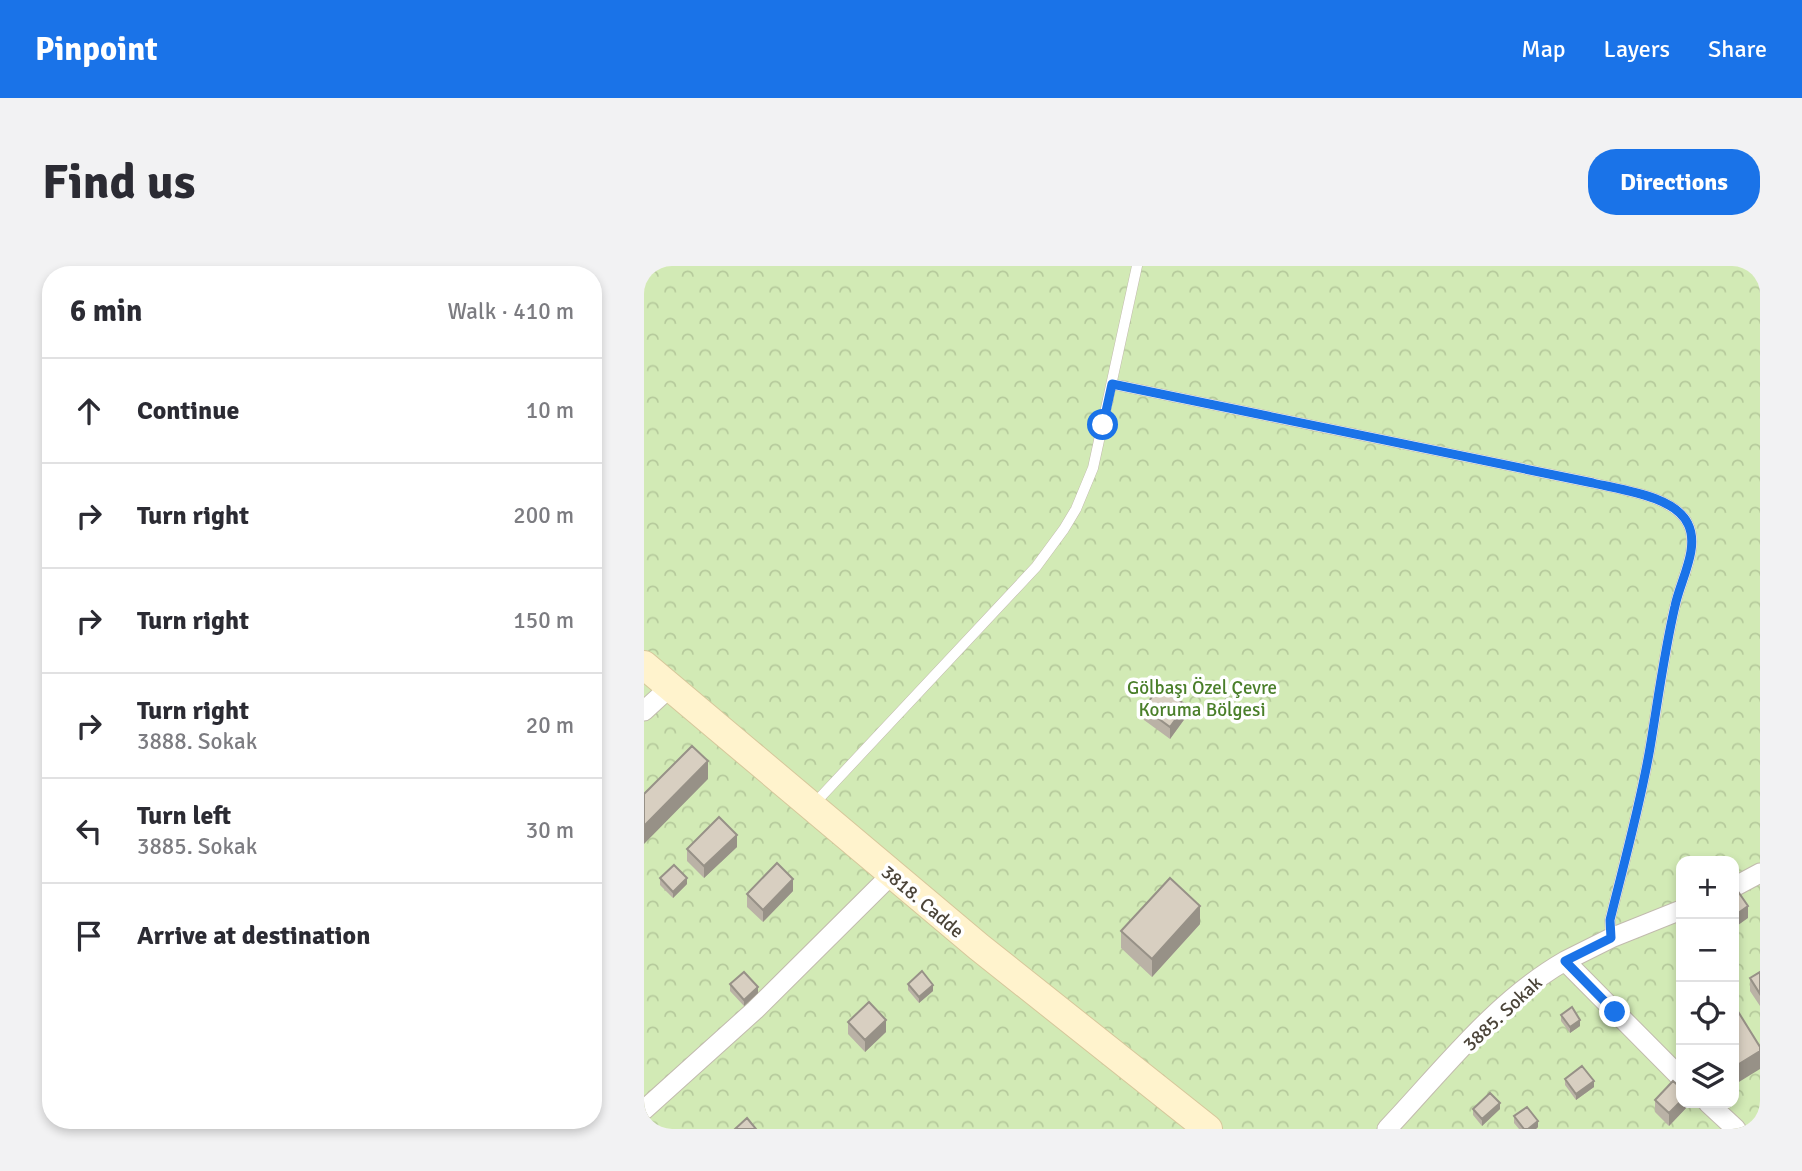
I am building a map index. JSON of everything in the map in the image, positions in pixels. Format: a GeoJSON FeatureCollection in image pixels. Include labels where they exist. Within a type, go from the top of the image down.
{"type":"FeatureCollection","features":[{"type":"Feature","properties":{"kind":"street","name":"3818. Cadde"},"geometry":{"type":"LineString","coordinates":[[644,665],[668,688],[990,956],[1208,1129]]}},
{"type":"Feature","properties":{"kind":"street"},"geometry":{"type":"LineString","coordinates":[[644,711],[668,688]]}},
{"type":"Feature","properties":{"kind":"street"},"geometry":{"type":"LineString","coordinates":[[644,1110],[755,1010],[892,874]]}},
{"type":"Feature","properties":{"kind":"street"},"geometry":{"type":"LineString","coordinates":[[1739,885],[1759,876]]}},
{"type":"Feature","properties":{"kind":"street","name":"3885. Sokak"},"geometry":{"type":"LineString","coordinates":[[1387,1129],[1505,1006],[1546,971],[1611,938],[1676,912]]}},
{"type":"Feature","properties":{"kind":"street"},"geometry":{"type":"LineString","coordinates":[[1565,961],[1676,1073]]}},
{"type":"Feature","properties":{"kind":"street"},"geometry":{"type":"LineString","coordinates":[[1713,1108],[1736,1129]]}},
{"type":"Feature","properties":{"kind":"lane"},"geometry":{"type":"LineString","coordinates":[[811,807],[1051,549],[1076,509],[1093,468],[1137,266]]}},
{"type":"Feature","properties":{"kind":"lane"},"geometry":{"type":"LineString","coordinates":[[1112,384],[1593,483],[1663,501],[1679,510],[1689,525],[1692,552],[1680,584],[1668,635],[1650,747],[1610,920],[1611,938]]}},
{"type":"Feature","properties":{"kind":"green space","name":"Gölbaşı Özel Çevre Koruma Bölgesi"},"geometry":{"type":"Polygon","coordinates":[[[644,266],[1760,266],[1760,1129],[644,1129],[644,266]]]}},
{"type":"Feature","properties":{"kind":"building"},"geometry":{"type":"Polygon","coordinates":[[[1159,687],[1186,705],[1170,727],[1144,708],[1159,687]]]}},
{"type":"Feature","properties":{"kind":"building"},"geometry":{"type":"Polygon","coordinates":[[[692,746],[708,761],[644,826],[644,794],[692,746]]]}},
{"type":"Feature","properties":{"kind":"building"},"geometry":{"type":"Polygon","coordinates":[[[719,817],[737,835],[704,866],[687,849],[719,817]]]}},
{"type":"Feature","properties":{"kind":"building"},"geometry":{"type":"Polygon","coordinates":[[[777,863],[793,879],[763,910],[747,894],[777,863]]]}},
{"type":"Feature","properties":{"kind":"building"},"geometry":{"type":"Polygon","coordinates":[[[674,865],[687,878],[673,892],[660,878],[674,865]]]}},
{"type":"Feature","properties":{"kind":"building"},"geometry":{"type":"Polygon","coordinates":[[[1170,878],[1200,906],[1152,959],[1121,931],[1170,878]]]}},
{"type":"Feature","properties":{"kind":"building"},"geometry":{"type":"Polygon","coordinates":[[[1739,893],[1748,906],[1739,912],[1739,893]]]}},
{"type":"Feature","properties":{"kind":"building"},"geometry":{"type":"Polygon","coordinates":[[[922,971],[933,985],[919,997],[908,984],[922,971]]]}},
{"type":"Feature","properties":{"kind":"building"},"geometry":{"type":"Polygon","coordinates":[[[744,972],[758,987],[744,1000],[730,984],[744,972]]]}},
{"type":"Feature","properties":{"kind":"building"},"geometry":{"type":"Polygon","coordinates":[[[1760,972],[1760,994],[1750,978],[1760,972]]]}},
{"type":"Feature","properties":{"kind":"building"},"geometry":{"type":"Polygon","coordinates":[[[869,1002],[886,1020],[865,1040],[848,1022],[869,1002]]]}},
{"type":"Feature","properties":{"kind":"building"},"geometry":{"type":"Polygon","coordinates":[[[1572,1007],[1580,1020],[1570,1027],[1561,1015],[1572,1007]]]}},
{"type":"Feature","properties":{"kind":"building"},"geometry":{"type":"Polygon","coordinates":[[[1739,1013],[1760,1047],[1760,1051],[1739,1064],[1739,1013]]]}},
{"type":"Feature","properties":{"kind":"building"},"geometry":{"type":"Polygon","coordinates":[[[1582,1066],[1594,1081],[1576,1094],[1565,1079],[1582,1066]]]}},
{"type":"Feature","properties":{"kind":"building"},"geometry":{"type":"Polygon","coordinates":[[[1673,1081],[1676,1084],[1676,1106],[1669,1113],[1655,1100],[1673,1081]]]}},
{"type":"Feature","properties":{"kind":"building"},"geometry":{"type":"Polygon","coordinates":[[[1490,1093],[1500,1103],[1482,1119],[1473,1109],[1490,1093]]]}},
{"type":"Feature","properties":{"kind":"building"},"geometry":{"type":"Polygon","coordinates":[[[1527,1107],[1538,1121],[1524,1129],[1514,1116],[1527,1107]]]}},
{"type":"Feature","properties":{"kind":"building"},"geometry":{"type":"Polygon","coordinates":[[[747,1118],[756,1129],[735,1129],[747,1118]]]}},
{"type":"Feature","properties":{"kind":"route"},"geometry":{"type":"LineString","coordinates":[[1103,425],[1112,384],[1593,483],[1663,501],[1679,510],[1692,534],[1692,552],[1680,584],[1668,635],[1650,747],[1610,920],[1611,938],[1565,961],[1615,1012]]}}]}
